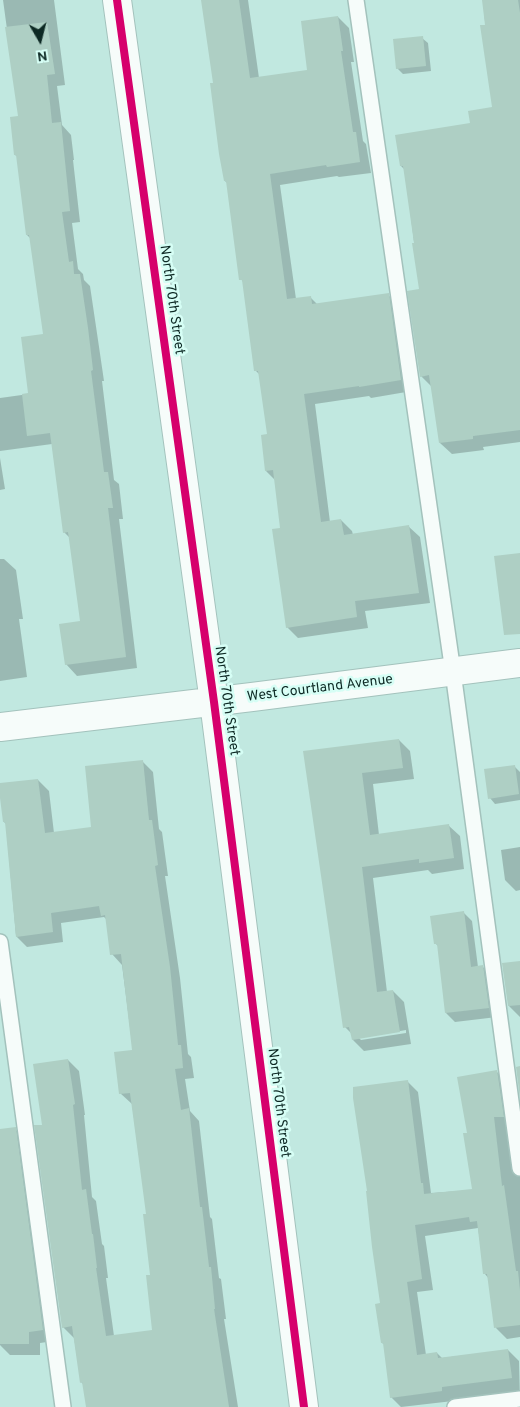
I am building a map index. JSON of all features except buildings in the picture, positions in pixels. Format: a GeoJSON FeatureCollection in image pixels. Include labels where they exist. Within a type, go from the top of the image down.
{"type":"FeatureCollection","features":[{"type":"Feature","properties":{"kind":"street","name":"North 70th Street"},"geometry":{"type":"LineString","coordinates":[[117,0],[214,702],[304,1407]]}},
{"type":"Feature","properties":{"kind":"street","name":"West Courtland Avenue"},"geometry":{"type":"LineString","coordinates":[[0,727],[520,663]]}},
{"type":"Feature","properties":{"kind":"lane"},"geometry":{"type":"LineString","coordinates":[[356,0],[453,672],[520,1168]]}},
{"type":"Feature","properties":{"kind":"lane"},"geometry":{"type":"LineString","coordinates":[[0,942],[63,1407]]}},
{"type":"Feature","properties":{"kind":"lane"},"geometry":{"type":"LineString","coordinates":[[455,1407],[520,1399]]}},
{"type":"Feature","properties":{"kind":"cycle path"},"geometry":{"type":"LineString","coordinates":[[117,0],[214,702],[304,1407]]}}]}
